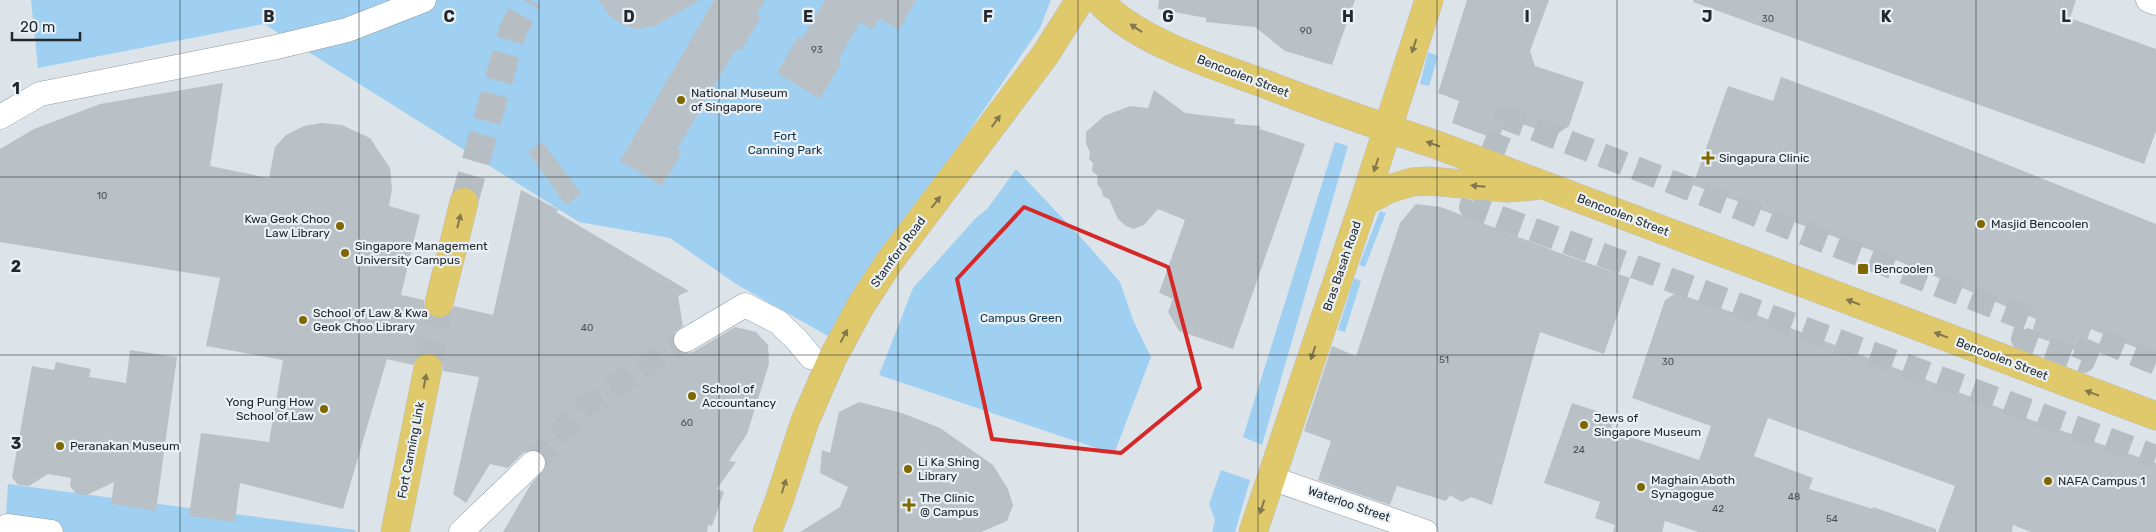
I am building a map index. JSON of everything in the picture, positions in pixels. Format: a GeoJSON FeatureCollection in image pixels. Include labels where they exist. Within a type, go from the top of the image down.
{"type":"FeatureCollection","features":[{"type":"Feature","properties":{"kind":"main road","name":"Stamford Road"},"geometry":{"type":"LineString","coordinates":[[767,532],[805,421],[832,359],[861,306],[889,262],[1045,55],[1080,0]]}},
{"type":"Feature","properties":{"kind":"main road","name":"Bencoolen Street"},"geometry":{"type":"LineString","coordinates":[[1099,0],[1106,8],[1145,34],[1224,70],[1437,145],[2156,416]]}},
{"type":"Feature","properties":{"kind":"main road","name":"Bras Basah Road"},"geometry":{"type":"LineString","coordinates":[[1253,532],[1364,202],[1429,0]]}},
{"type":"Feature","properties":{"kind":"main road"},"geometry":{"type":"LineString","coordinates":[[1364,202],[1390,188],[1412,182],[1428,181],[1508,188],[1544,186]]}},
{"type":"Feature","properties":{"kind":"main road"},"geometry":{"type":"LineString","coordinates":[[439,303],[464,202]]}},
{"type":"Feature","properties":{"kind":"main road","name":"Fort Canning Link"},"geometry":{"type":"LineString","coordinates":[[394,532],[428,368]]}},
{"type":"Feature","properties":{"kind":"street"},"geometry":{"type":"LineString","coordinates":[[0,117],[40,94],[272,48],[347,30],[424,0]]}},
{"type":"Feature","properties":{"kind":"street"},"geometry":{"type":"LineString","coordinates":[[2148,0],[2156,2]]}},
{"type":"Feature","properties":{"kind":"street"},"geometry":{"type":"LineString","coordinates":[[686,340],[745,305],[778,322],[811,357]]}},
{"type":"Feature","properties":{"kind":"street"},"geometry":{"type":"LineString","coordinates":[[461,532],[533,463]]}},
{"type":"Feature","properties":{"kind":"street","name":"Waterloo Street"},"geometry":{"type":"LineString","coordinates":[[1271,478],[1426,532]]}},
{"type":"Feature","properties":{"kind":"street"},"geometry":{"type":"LineString","coordinates":[[7,526],[51,532]]}},
{"type":"Feature","properties":{"kind":"highlighted area"},"geometry":{"type":"Polygon","coordinates":[[[1024,207],[1168,267],[1200,388],[1121,453],[992,439],[957,279],[1024,207]]]}},
{"type":"Feature","properties":{"kind":"green space","name":"Fort Canning Park"},"geometry":{"type":"Polygon","coordinates":[[[31,0],[1051,0],[1040,28],[828,336],[736,284],[670,238],[579,222],[264,24],[38,68],[31,0]]]}},
{"type":"Feature","properties":{"kind":"green space"},"geometry":{"type":"Polygon","coordinates":[[[1428,52],[1438,56],[1429,86],[1420,84],[1428,52]]]}},
{"type":"Feature","properties":{"kind":"green space"},"geometry":{"type":"Polygon","coordinates":[[[1335,142],[1348,146],[1262,445],[1243,437],[1335,142]]]}},
{"type":"Feature","properties":{"kind":"green space","name":"Campus Green"},"geometry":{"type":"Polygon","coordinates":[[[1016,169],[1120,282],[1133,320],[1151,357],[1114,454],[879,375],[913,288],[975,219],[988,208],[1016,169]]]}},
{"type":"Feature","properties":{"kind":"green space"},"geometry":{"type":"Polygon","coordinates":[[[1380,211],[1386,213],[1365,267],[1359,265],[1380,211]]]}},
{"type":"Feature","properties":{"kind":"green space"},"geometry":{"type":"Polygon","coordinates":[[[1354,278],[1361,281],[1345,332],[1338,330],[1354,278]]]}},
{"type":"Feature","properties":{"kind":"green space"},"geometry":{"type":"Polygon","coordinates":[[[1221,470],[1250,480],[1235,532],[1212,532],[1215,520],[1209,504],[1221,470]]]}},
{"type":"Feature","properties":{"kind":"green space"},"geometry":{"type":"Polygon","coordinates":[[[8,484],[356,530],[355,532],[5,532],[8,484]]]}},
{"type":"Feature","properties":{"kind":"building"},"geometry":{"type":"Polygon","coordinates":[[[599,0],[700,0],[655,26],[637,29],[621,24],[609,15],[599,0]]]}},
{"type":"Feature","properties":{"kind":"building","name":"National Museum of Singapore"},"geometry":{"type":"Polygon","coordinates":[[[714,0],[765,0],[757,14],[761,17],[741,51],[736,49],[677,149],[682,152],[662,186],[620,161],[714,0]]]}},
{"type":"Feature","properties":{"kind":"building","name":"National Museum of Singapore"},"geometry":{"type":"Polygon","coordinates":[[[825,0],[916,0],[899,30],[879,18],[873,30],[860,22],[838,60],[842,62],[820,99],[777,73],[798,37],[802,39],[825,0]]]}},
{"type":"Feature","properties":{"kind":"building"},"geometry":{"type":"Polygon","coordinates":[[[1159,0],[1355,0],[1332,65],[1285,51],[1255,27],[1206,22],[1206,18],[1158,9],[1159,0]]]}},
{"type":"Feature","properties":{"kind":"building"},"geometry":{"type":"Polygon","coordinates":[[[1467,0],[1549,0],[1530,51],[1535,66],[1584,82],[1569,126],[1554,136],[1507,118],[1498,140],[1452,123],[1459,101],[1438,93],[1467,0]]]}},
{"type":"Feature","properties":{"kind":"building"},"geometry":{"type":"Polygon","coordinates":[[[1694,0],[2076,0],[2070,18],[2156,49],[2156,131],[2144,164],[1693,2],[1694,0]]]}},
{"type":"Feature","properties":{"kind":"building"},"geometry":{"type":"Polygon","coordinates":[[[1781,77],[1876,112],[2156,224],[2156,356],[2091,329],[2082,353],[2031,335],[2036,319],[1884,255],[1693,185],[1728,86],[1773,101],[1781,77]]]}},
{"type":"Feature","properties":{"kind":"building"},"geometry":{"type":"Polygon","coordinates":[[[223,83],[210,166],[269,178],[275,147],[286,135],[304,126],[321,123],[342,125],[370,138],[390,168],[392,189],[389,206],[420,215],[401,295],[424,300],[424,308],[429,315],[435,318],[443,318],[450,314],[454,306],[493,315],[521,190],[559,210],[556,212],[689,291],[678,296],[683,326],[674,333],[672,340],[674,347],[679,352],[686,354],[693,352],[735,327],[756,332],[768,345],[769,364],[747,434],[729,461],[736,462],[717,489],[724,492],[712,526],[708,525],[707,532],[503,532],[531,484],[546,467],[546,459],[543,453],[530,450],[523,453],[508,468],[490,464],[466,503],[453,494],[479,377],[443,371],[443,363],[439,357],[431,353],[423,353],[417,357],[413,365],[387,359],[343,509],[240,483],[235,522],[189,516],[201,433],[269,442],[283,360],[206,346],[220,278],[0,242],[0,149],[34,129],[100,104],[223,83]]]}},
{"type":"Feature","properties":{"kind":"building"},"geometry":{"type":"Polygon","coordinates":[[[1154,90],[1185,113],[1235,119],[1234,124],[1260,126],[1260,129],[1305,144],[1233,349],[1179,331],[1168,312],[1173,299],[1159,293],[1185,220],[1158,209],[1144,225],[1133,229],[1126,226],[1118,219],[1109,199],[1103,196],[1097,184],[1098,176],[1092,171],[1093,163],[1089,159],[1090,152],[1086,144],[1086,132],[1104,116],[1130,106],[1148,108],[1154,90]]]}},
{"type":"Feature","properties":{"kind":"building"},"geometry":{"type":"Polygon","coordinates":[[[543,142],[581,194],[566,205],[528,152],[543,142]]]}},
{"type":"Feature","properties":{"kind":"building"},"geometry":{"type":"Polygon","coordinates":[[[1416,204],[1441,207],[1630,278],[1604,354],[1540,332],[1492,505],[1471,497],[1462,502],[1450,495],[1446,501],[1397,486],[1390,505],[1318,480],[1331,441],[1304,431],[1332,346],[1356,356],[1400,223],[1416,204]]]}},
{"type":"Feature","properties":{"kind":"building"},"geometry":{"type":"Polygon","coordinates":[[[1676,293],[1749,318],[1751,313],[2034,421],[2156,463],[2156,532],[2031,532],[2013,525],[2012,532],[1938,532],[1955,486],[1768,418],[1754,456],[1813,478],[1809,489],[1873,509],[1873,507],[1936,529],[1936,532],[1698,532],[1665,521],[1662,532],[1613,532],[1615,525],[1595,518],[1600,502],[1544,483],[1572,403],[1615,417],[1610,430],[1699,460],[1711,426],[1632,398],[1665,300],[1676,293]]]}},
{"type":"Feature","properties":{"kind":"building"},"geometry":{"type":"Polygon","coordinates":[[[130,350],[177,357],[156,511],[111,504],[114,482],[87,495],[76,494],[70,486],[71,478],[48,474],[29,486],[18,485],[12,477],[32,366],[54,370],[56,362],[91,369],[89,377],[126,383],[130,350]]]}},
{"type":"Feature","properties":{"kind":"building","name":"Li Ka Shing Library"},"geometry":{"type":"Polygon","coordinates":[[[859,402],[902,413],[940,428],[993,465],[1008,489],[1013,505],[1007,521],[981,532],[800,532],[840,507],[848,487],[820,473],[822,450],[830,453],[839,412],[859,402]]]}},
{"type":"Feature","properties":{"kind":"tunnel"},"geometry":{"type":"LineString","coordinates":[[464,202],[513,30],[529,0]]}},
{"type":"Feature","properties":{"kind":"tunnel"},"geometry":{"type":"LineString","coordinates":[[2156,363],[2093,337],[2083,361],[2023,339],[2029,320],[1506,118],[1471,207],[2156,457]]}},
{"type":"Feature","properties":{"kind":"tunnel"},"geometry":{"type":"LineString","coordinates":[[428,368],[439,303]]}},
{"type":"Feature","properties":{"kind":"tunnel"},"geometry":{"type":"LineString","coordinates":[[533,463],[582,410],[638,370],[686,340]]}},
{"type":"Feature","properties":{"kind":"place","name":"National Museum of Singapore"},"geometry":{"type":"Point","coordinates":[681,100]}},
{"type":"Feature","properties":{"kind":"place","name":"Singapura Clinic"},"geometry":{"type":"Point","coordinates":[1708,158]}},
{"type":"Feature","properties":{"kind":"place","name":"Masjid Bencoolen"},"geometry":{"type":"Point","coordinates":[1981,224]}},
{"type":"Feature","properties":{"kind":"place","name":"Kwa Geok Choo Law Library"},"geometry":{"type":"Point","coordinates":[340,226]}},
{"type":"Feature","properties":{"kind":"place","name":"Singapore Management University Campus"},"geometry":{"type":"Point","coordinates":[345,253]}},
{"type":"Feature","properties":{"kind":"place","name":"Bencoolen"},"geometry":{"type":"Point","coordinates":[1863,269]}},
{"type":"Feature","properties":{"kind":"place","name":"School of Law & Kwa Geok Choo Library"},"geometry":{"type":"Point","coordinates":[303,320]}},
{"type":"Feature","properties":{"kind":"place","name":"School of Accountancy"},"geometry":{"type":"Point","coordinates":[692,396]}},
{"type":"Feature","properties":{"kind":"place","name":"Yong Pung How School of Law"},"geometry":{"type":"Point","coordinates":[324,409]}},
{"type":"Feature","properties":{"kind":"place","name":"Jews of Singapore Museum"},"geometry":{"type":"Point","coordinates":[1584,425]}},
{"type":"Feature","properties":{"kind":"place","name":"Peranakan Museum"},"geometry":{"type":"Point","coordinates":[60,446]}},
{"type":"Feature","properties":{"kind":"place","name":"Li Ka Shing Library"},"geometry":{"type":"Point","coordinates":[908,469]}},
{"type":"Feature","properties":{"kind":"place","name":"NAFA Campus 1"},"geometry":{"type":"Point","coordinates":[2048,481]}},
{"type":"Feature","properties":{"kind":"place","name":"Maghain Aboth Synagogue"},"geometry":{"type":"Point","coordinates":[1641,487]}},
{"type":"Feature","properties":{"kind":"place","name":"The Clinic @ Campus"},"geometry":{"type":"Point","coordinates":[909,505]}}]}
